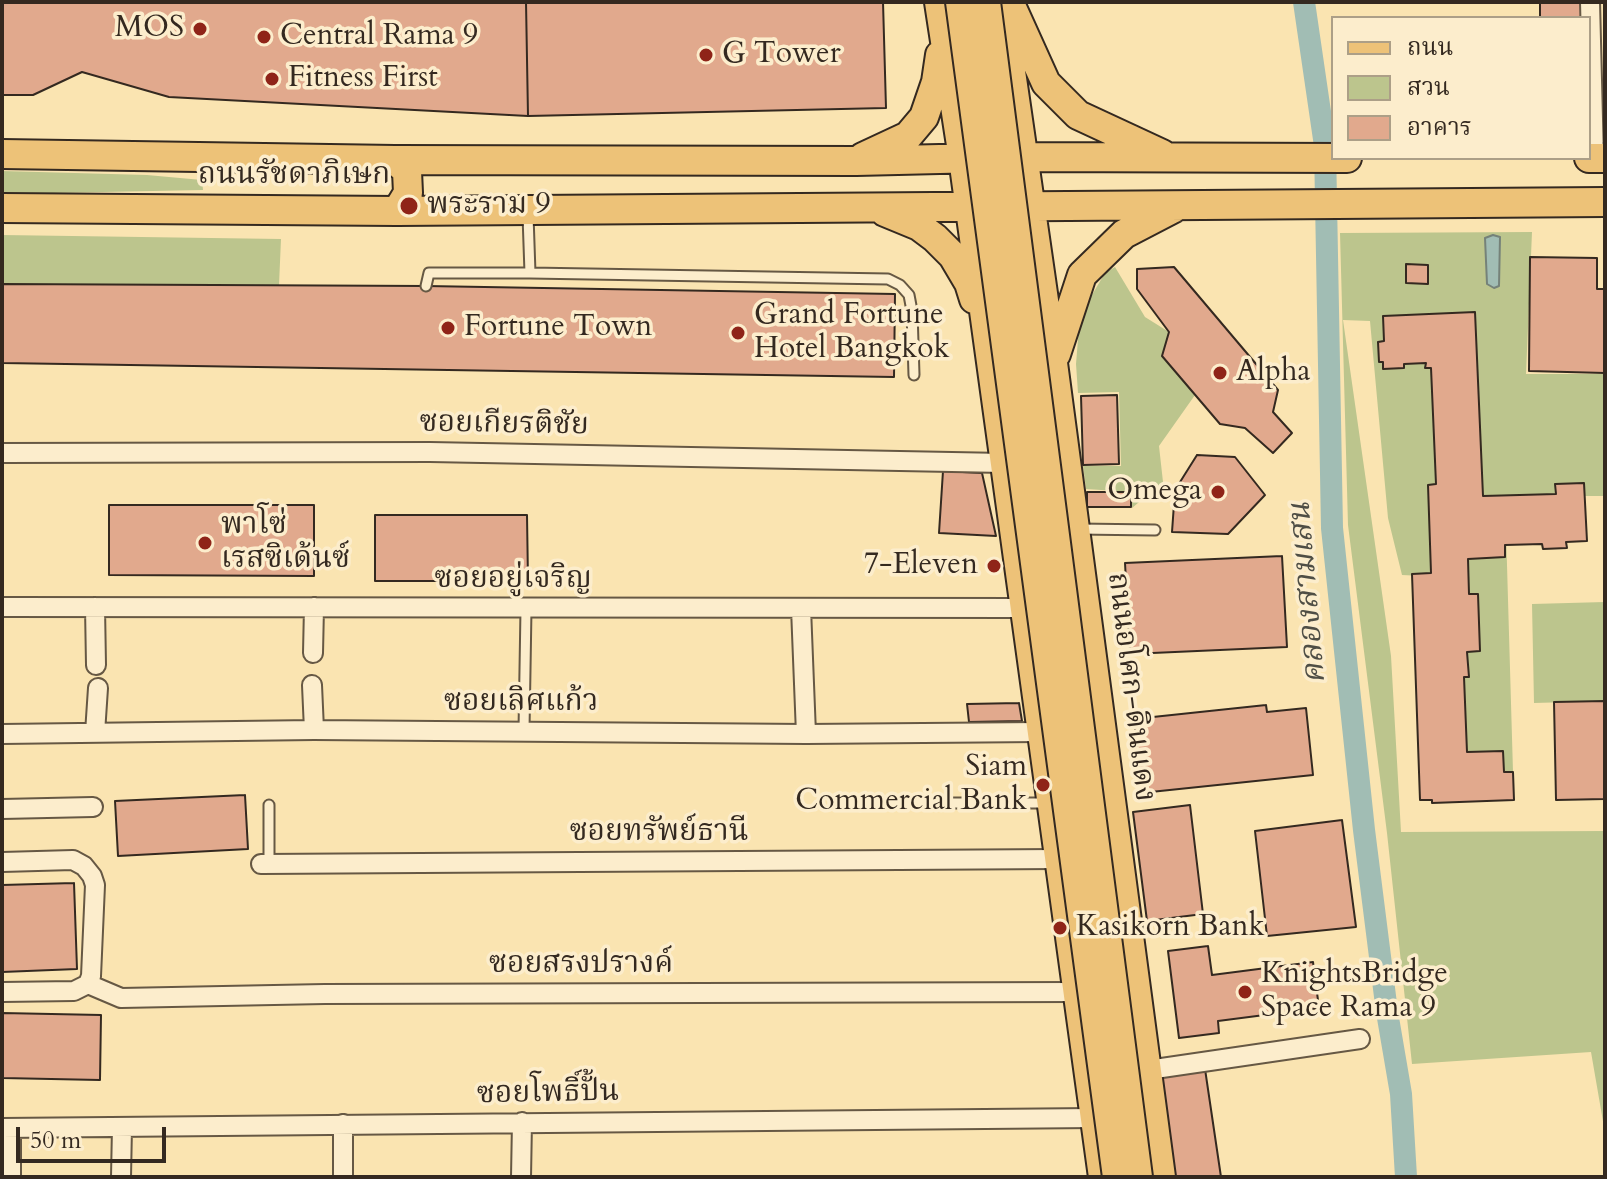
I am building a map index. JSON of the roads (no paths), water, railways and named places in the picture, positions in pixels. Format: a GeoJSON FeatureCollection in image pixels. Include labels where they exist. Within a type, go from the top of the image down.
{"type":"FeatureCollection","features":[{"type":"Feature","properties":{"kind":"main road"},"geometry":{"type":"LineString","coordinates":[[939,2],[1103,1177]]}},
{"type":"Feature","properties":{"kind":"main road"},"geometry":{"type":"LineString","coordinates":[[960,2],[1004,234]]}},
{"type":"Feature","properties":{"kind":"main road"},"geometry":{"type":"LineString","coordinates":[[986,2],[1004,234],[1117,1177]]}},
{"type":"Feature","properties":{"kind":"main road","name":"ถนนอโศก-ดินแดง"},"geometry":{"type":"LineString","coordinates":[[1001,2],[1053,363],[1161,1177]]}},
{"type":"Feature","properties":{"kind":"main road"},"geometry":{"type":"LineString","coordinates":[[1010,2],[1046,83],[1078,115],[1168,156]]}},
{"type":"Feature","properties":{"kind":"main road"},"geometry":{"type":"LineString","coordinates":[[856,161],[908,136],[924,117],[936,82],[943,35]]}},
{"type":"Feature","properties":{"kind":"main road","name":"ถนนรัชดาภิเษก"},"geometry":{"type":"LineString","coordinates":[[2,154],[395,160],[856,161],[963,158]]}},
{"type":"Feature","properties":{"kind":"main road"},"geometry":{"type":"LineString","coordinates":[[963,158],[1331,158]]}},
{"type":"Feature","properties":{"kind":"main road"},"geometry":{"type":"LineString","coordinates":[[395,160],[407,171],[408,193],[397,211]]}},
{"type":"Feature","properties":{"kind":"main road"},"geometry":{"type":"LineString","coordinates":[[970,208],[1605,202]]}},
{"type":"Feature","properties":{"kind":"main road"},"geometry":{"type":"LineString","coordinates":[[1053,363],[1082,275],[1124,234],[1182,204]]}},
{"type":"Feature","properties":{"kind":"main road"},"geometry":{"type":"LineString","coordinates":[[853,206],[891,213],[919,226],[953,256],[969,283],[988,347]]}},
{"type":"Feature","properties":{"kind":"main road","name":"ถนนรัชดาภิเษก"},"geometry":{"type":"LineString","coordinates":[[2,208],[397,211],[853,206],[970,208]]}},
{"type":"Feature","properties":{"kind":"main road","name":"ถนนอโศก-ดินแดง"},"geometry":{"type":"LineString","coordinates":[[1004,234],[1138,1177]]}},
{"type":"Feature","properties":{"kind":"main road"},"geometry":{"type":"LineString","coordinates":[[1034,681],[1094,675]]}},
{"type":"Feature","properties":{"kind":"main road"},"geometry":{"type":"LineString","coordinates":[[1052,808],[1111,807]]}},
{"type":"Feature","properties":{"kind":"street"},"geometry":{"type":"LineString","coordinates":[[1591,28],[1596,158]]}},
{"type":"Feature","properties":{"kind":"street","name":"ซอยเกียรติชัย"},"geometry":{"type":"LineString","coordinates":[[2,453],[430,452],[1004,463]]}},
{"type":"Feature","properties":{"kind":"street","name":"ซอยอยู่เจริญ"},"geometry":{"type":"LineString","coordinates":[[2,607],[1023,608]]}},
{"type":"Feature","properties":{"kind":"street"},"geometry":{"type":"LineString","coordinates":[[95,607],[96,665]]}},
{"type":"Feature","properties":{"kind":"street"},"geometry":{"type":"LineString","coordinates":[[313,653],[314,607]]}},
{"type":"Feature","properties":{"kind":"street"},"geometry":{"type":"LineString","coordinates":[[801,608],[806,734]]}},
{"type":"Feature","properties":{"kind":"street"},"geometry":{"type":"LineString","coordinates":[[312,685],[314,730]]}},
{"type":"Feature","properties":{"kind":"street"},"geometry":{"type":"LineString","coordinates":[[95,733],[98,688]]}},
{"type":"Feature","properties":{"kind":"street","name":"ซอยเลิศแก้ว"},"geometry":{"type":"LineString","coordinates":[[2,734],[314,730],[806,734],[1040,732]]}},
{"type":"Feature","properties":{"kind":"street"},"geometry":{"type":"LineString","coordinates":[[2,809],[93,807]]}},
{"type":"Feature","properties":{"kind":"street","name":"ซอยทรัพย์ธานี"},"geometry":{"type":"LineString","coordinates":[[265,864],[1058,859]]}},
{"type":"Feature","properties":{"kind":"street"},"geometry":{"type":"LineString","coordinates":[[2,862],[73,860],[84,866],[95,885],[91,976],[88,984],[74,991],[2,992]]}},
{"type":"Feature","properties":{"kind":"street","name":"ซอยสรงปรางค์"},"geometry":{"type":"LineString","coordinates":[[88,984],[121,998],[325,994],[1077,992]]}},
{"type":"Feature","properties":{"kind":"street"},"geometry":{"type":"LineString","coordinates":[[1148,1070],[1360,1039]]}},
{"type":"Feature","properties":{"kind":"street","name":"ซอยโพธิ์ปั้น"},"geometry":{"type":"LineString","coordinates":[[7,1128],[1094,1118]]}},
{"type":"Feature","properties":{"kind":"street"},"geometry":{"type":"LineString","coordinates":[[521,1177],[522,1122]]}},
{"type":"Feature","properties":{"kind":"street"},"geometry":{"type":"LineString","coordinates":[[343,1124],[343,1177]]}},
{"type":"Feature","properties":{"kind":"street"},"geometry":{"type":"LineString","coordinates":[[121,1177],[122,1127]]}},
{"type":"Feature","properties":{"kind":"street"},"geometry":{"type":"LineString","coordinates":[[7,1128],[11,1177]]}},
{"type":"Feature","properties":{"kind":"lane"},"geometry":{"type":"LineString","coordinates":[[528,209],[530,273]]}},
{"type":"Feature","properties":{"kind":"lane"},"geometry":{"type":"LineString","coordinates":[[426,286],[429,273],[888,279],[909,295],[914,375]]}},
{"type":"Feature","properties":{"kind":"lane"},"geometry":{"type":"LineString","coordinates":[[1075,529],[1155,530]]}},
{"type":"Feature","properties":{"kind":"lane"},"geometry":{"type":"LineString","coordinates":[[524,730],[526,609]]}},
{"type":"Feature","properties":{"kind":"lane"},"geometry":{"type":"LineString","coordinates":[[841,803],[1052,808]]}},
{"type":"Feature","properties":{"kind":"lane"},"geometry":{"type":"LineString","coordinates":[[265,864],[269,805]]}},
{"type":"Feature","properties":{"kind":"water"},"geometry":{"type":"Polygon","coordinates":[[[1493,235],[1500,237],[1499,286],[1494,288],[1487,284],[1485,238],[1493,235]]]}},
{"type":"Feature","properties":{"kind":"waterway","name":"คลองสามเสน"},"geometry":{"type":"LineString","coordinates":[[1304,2],[1325,146],[1332,528],[1364,830],[1387,1012],[1401,1094],[1406,1177]]}},
{"type":"Feature","properties":{"kind":"place","name":"MOS"},"geometry":{"type":"Point","coordinates":[200,29]}},
{"type":"Feature","properties":{"kind":"place","name":"Central Rama 9"},"geometry":{"type":"Point","coordinates":[264,37]}},
{"type":"Feature","properties":{"kind":"place","name":"G Tower"},"geometry":{"type":"Point","coordinates":[706,55]}},
{"type":"Feature","properties":{"kind":"place","name":"Fitness First"},"geometry":{"type":"Point","coordinates":[272,79]}},
{"type":"Feature","properties":{"kind":"place","name":"พระราม 9"},"geometry":{"type":"Point","coordinates":[409,206]}},
{"type":"Feature","properties":{"kind":"place","name":"Fortune Town"},"geometry":{"type":"Point","coordinates":[448,328]}},
{"type":"Feature","properties":{"kind":"place","name":"Grand Fortune Hotel Bangkok"},"geometry":{"type":"Point","coordinates":[738,333]}},
{"type":"Feature","properties":{"kind":"place","name":"Alpha"},"geometry":{"type":"Point","coordinates":[1220,373]}},
{"type":"Feature","properties":{"kind":"place","name":"Omega"},"geometry":{"type":"Point","coordinates":[1218,492]}},
{"type":"Feature","properties":{"kind":"place","name":"พาโซ่ เรสซิเด้นซ์"},"geometry":{"type":"Point","coordinates":[205,543]}},
{"type":"Feature","properties":{"kind":"place","name":"7-Eleven"},"geometry":{"type":"Point","coordinates":[994,566]}},
{"type":"Feature","properties":{"kind":"place","name":"Siam Commercial Bank"},"geometry":{"type":"Point","coordinates":[1043,785]}},
{"type":"Feature","properties":{"kind":"place","name":"Kasikorn Bank"},"geometry":{"type":"Point","coordinates":[1060,928]}},
{"type":"Feature","properties":{"kind":"place","name":"KnightsBridge Space Rama 9"},"geometry":{"type":"Point","coordinates":[1245,992]}}]}
